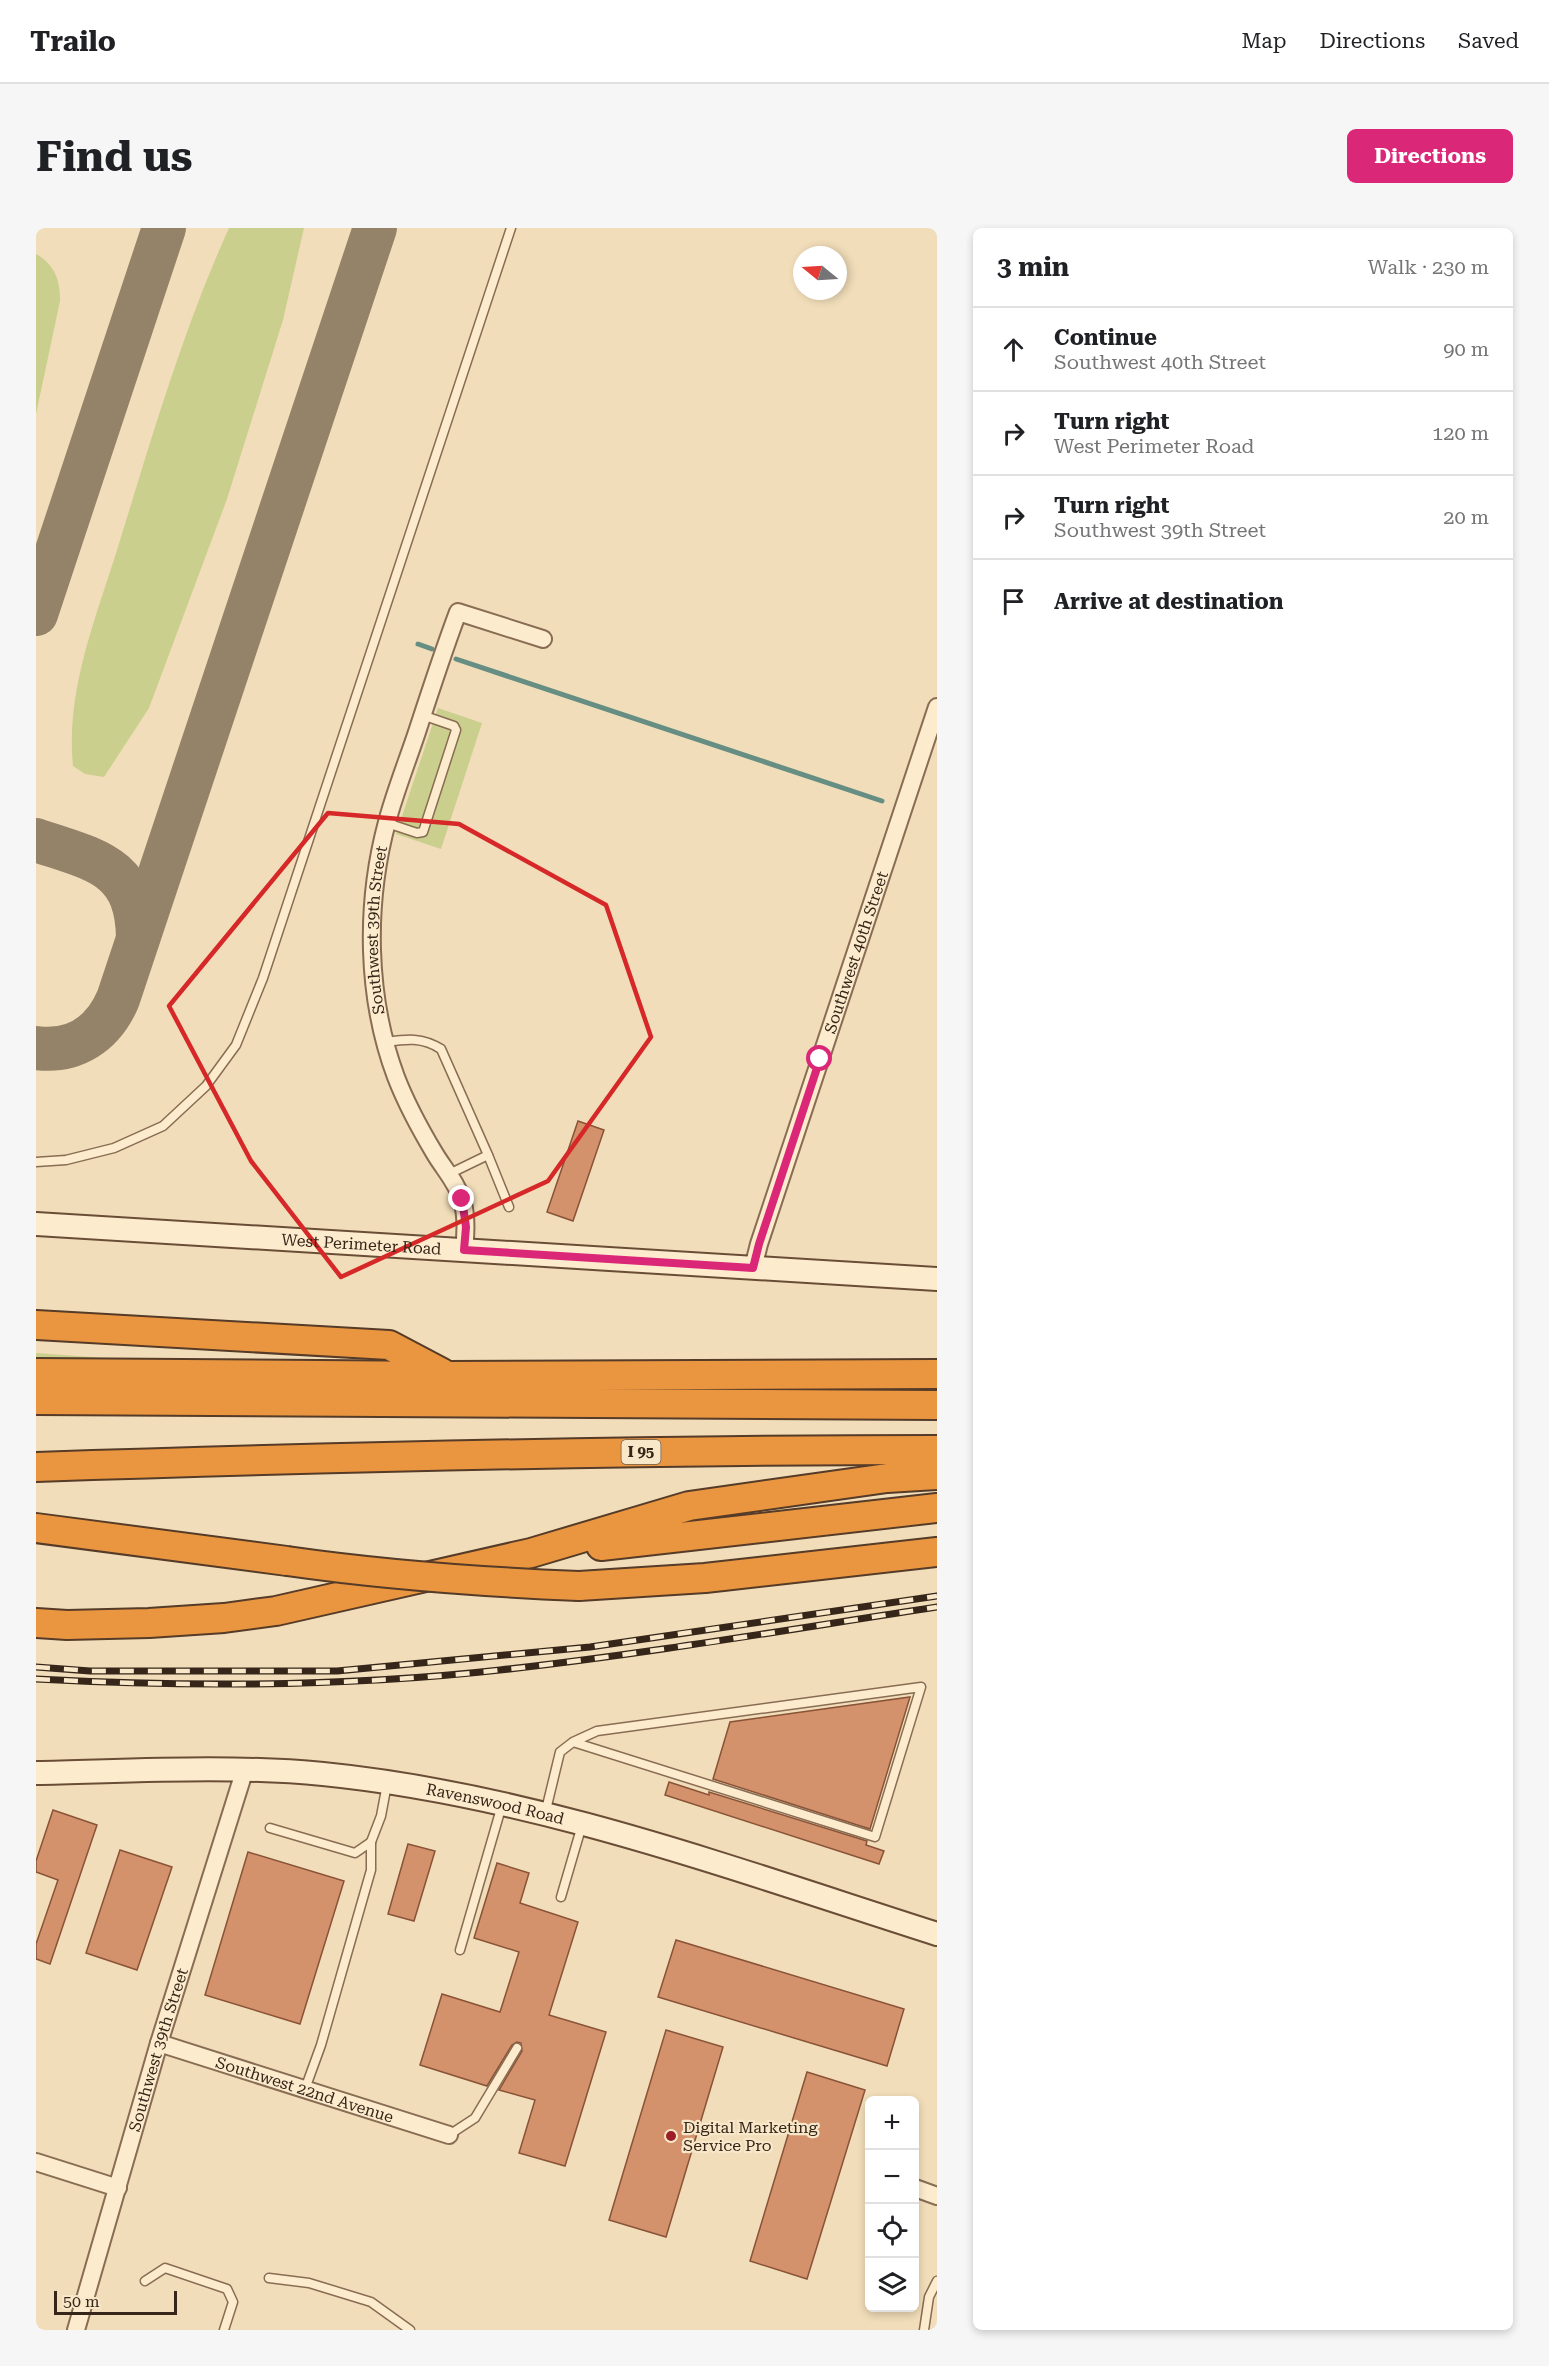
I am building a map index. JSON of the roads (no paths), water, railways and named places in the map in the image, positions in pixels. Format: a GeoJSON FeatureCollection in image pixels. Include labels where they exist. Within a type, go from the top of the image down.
{"type":"FeatureCollection","features":[{"type":"Feature","properties":{"kind":"highway"},"geometry":{"type":"LineString","coordinates":[[36,1325],[389,1345],[447,1376]]}},
{"type":"Feature","properties":{"kind":"highway"},"geometry":{"type":"LineString","coordinates":[[36,1373],[447,1376],[937,1374]]}},
{"type":"Feature","properties":{"kind":"highway"},"geometry":{"type":"LineString","coordinates":[[36,1400],[937,1405]]}},
{"type":"Feature","properties":{"kind":"highway"},"geometry":{"type":"LineString","coordinates":[[36,1454],[332,1444],[693,1437],[937,1437]]}},
{"type":"Feature","properties":{"kind":"highway","name":"I 95"},"geometry":{"type":"LineString","coordinates":[[36,1467],[345,1457],[727,1450],[937,1450]]}},
{"type":"Feature","properties":{"kind":"highway"},"geometry":{"type":"LineString","coordinates":[[36,1623],[67,1625],[149,1623],[224,1618],[276,1611],[531,1553],[689,1506],[855,1482],[937,1475]]}},
{"type":"Feature","properties":{"kind":"highway"},"geometry":{"type":"LineString","coordinates":[[531,1553],[937,1508]]}},
{"type":"Feature","properties":{"kind":"highway"},"geometry":{"type":"LineString","coordinates":[[36,1528],[345,1569],[469,1582],[579,1586],[705,1578],[937,1552]]}},
{"type":"Feature","properties":{"kind":"street","name":"Southwest 39th Street"},"geometry":{"type":"LineString","coordinates":[[464,1250],[466,1227],[464,1208],[458,1189],[429,1143],[408,1103],[397,1079],[386,1042],[375,977],[372,930],[376,878],[387,823],[458,612],[543,639]]}},
{"type":"Feature","properties":{"kind":"street","name":"Southwest 40th Street"},"geometry":{"type":"LineString","coordinates":[[753,1268],[937,707]]}},
{"type":"Feature","properties":{"kind":"street","name":"West Perimeter Road"},"geometry":{"type":"LineString","coordinates":[[36,1224],[937,1279]]}},
{"type":"Feature","properties":{"kind":"street","name":"Southwest 39th Street"},"geometry":{"type":"LineString","coordinates":[[76,2330],[159,2043],[245,1770]]}},
{"type":"Feature","properties":{"kind":"street","name":"Ravenswood Road"},"geometry":{"type":"LineString","coordinates":[[36,1773],[245,1770],[324,1774],[439,1790],[544,1814],[680,1852],[937,1934]]}},
{"type":"Feature","properties":{"kind":"street","name":"Southwest 22nd Avenue"},"geometry":{"type":"LineString","coordinates":[[159,2043],[449,2135]]}},
{"type":"Feature","properties":{"kind":"street"},"geometry":{"type":"LineString","coordinates":[[36,2162],[118,2188]]}},
{"type":"Feature","properties":{"kind":"street"},"geometry":{"type":"LineString","coordinates":[[919,2189],[937,2196]]}},
{"type":"Feature","properties":{"kind":"lane"},"geometry":{"type":"LineString","coordinates":[[36,1162],[66,1160],[114,1148],[163,1126],[206,1086],[236,1045],[263,978],[511,228]]}},
{"type":"Feature","properties":{"kind":"lane"},"geometry":{"type":"LineString","coordinates":[[387,823],[417,833],[423,832],[456,730],[454,726],[423,715]]}},
{"type":"Feature","properties":{"kind":"lane"},"geometry":{"type":"LineString","coordinates":[[386,1042],[414,1038],[429,1041],[441,1049],[509,1207]]}},
{"type":"Feature","properties":{"kind":"lane"},"geometry":{"type":"LineString","coordinates":[[449,1174],[488,1155]]}},
{"type":"Feature","properties":{"kind":"lane"},"geometry":{"type":"LineString","coordinates":[[544,1814],[561,1752],[573,1742],[597,1731],[921,1687],[875,1837],[573,1742]]}},
{"type":"Feature","properties":{"kind":"lane"},"geometry":{"type":"LineString","coordinates":[[305,2089],[321,2045],[371,1870],[371,1842],[381,1816],[387,1784]]}},
{"type":"Feature","properties":{"kind":"lane"},"geometry":{"type":"LineString","coordinates":[[460,1950],[502,1804]]}},
{"type":"Feature","properties":{"kind":"lane"},"geometry":{"type":"LineString","coordinates":[[561,1897],[582,1824]]}},
{"type":"Feature","properties":{"kind":"lane"},"geometry":{"type":"LineString","coordinates":[[270,1828],[355,1853],[371,1842]]}},
{"type":"Feature","properties":{"kind":"lane"},"geometry":{"type":"LineString","coordinates":[[449,2135],[476,2118],[517,2048]]}},
{"type":"Feature","properties":{"kind":"lane"},"geometry":{"type":"LineString","coordinates":[[144,2282],[165,2268],[227,2289],[233,2302],[224,2330]]}},
{"type":"Feature","properties":{"kind":"lane"},"geometry":{"type":"LineString","coordinates":[[269,2278],[309,2283],[371,2302],[410,2330]]}},
{"type":"Feature","properties":{"kind":"lane"},"geometry":{"type":"LineString","coordinates":[[924,2330],[929,2297],[937,2281]]}},
{"type":"Feature","properties":{"kind":"waterway"},"geometry":{"type":"LineString","coordinates":[[418,644],[432,649]]}},
{"type":"Feature","properties":{"kind":"waterway"},"geometry":{"type":"LineString","coordinates":[[456,659],[882,801]]}},
{"type":"Feature","properties":{"kind":"railway"},"geometry":{"type":"LineString","coordinates":[[36,1667],[90,1671],[337,1671],[590,1647],[937,1596]]}},
{"type":"Feature","properties":{"kind":"railway"},"geometry":{"type":"LineString","coordinates":[[36,1679],[268,1684],[442,1676],[719,1641],[937,1607]]}},
{"type":"Feature","properties":{"kind":"place","name":"Digital Marketing Service Pro"},"geometry":{"type":"Point","coordinates":[671,2136]}}]}
